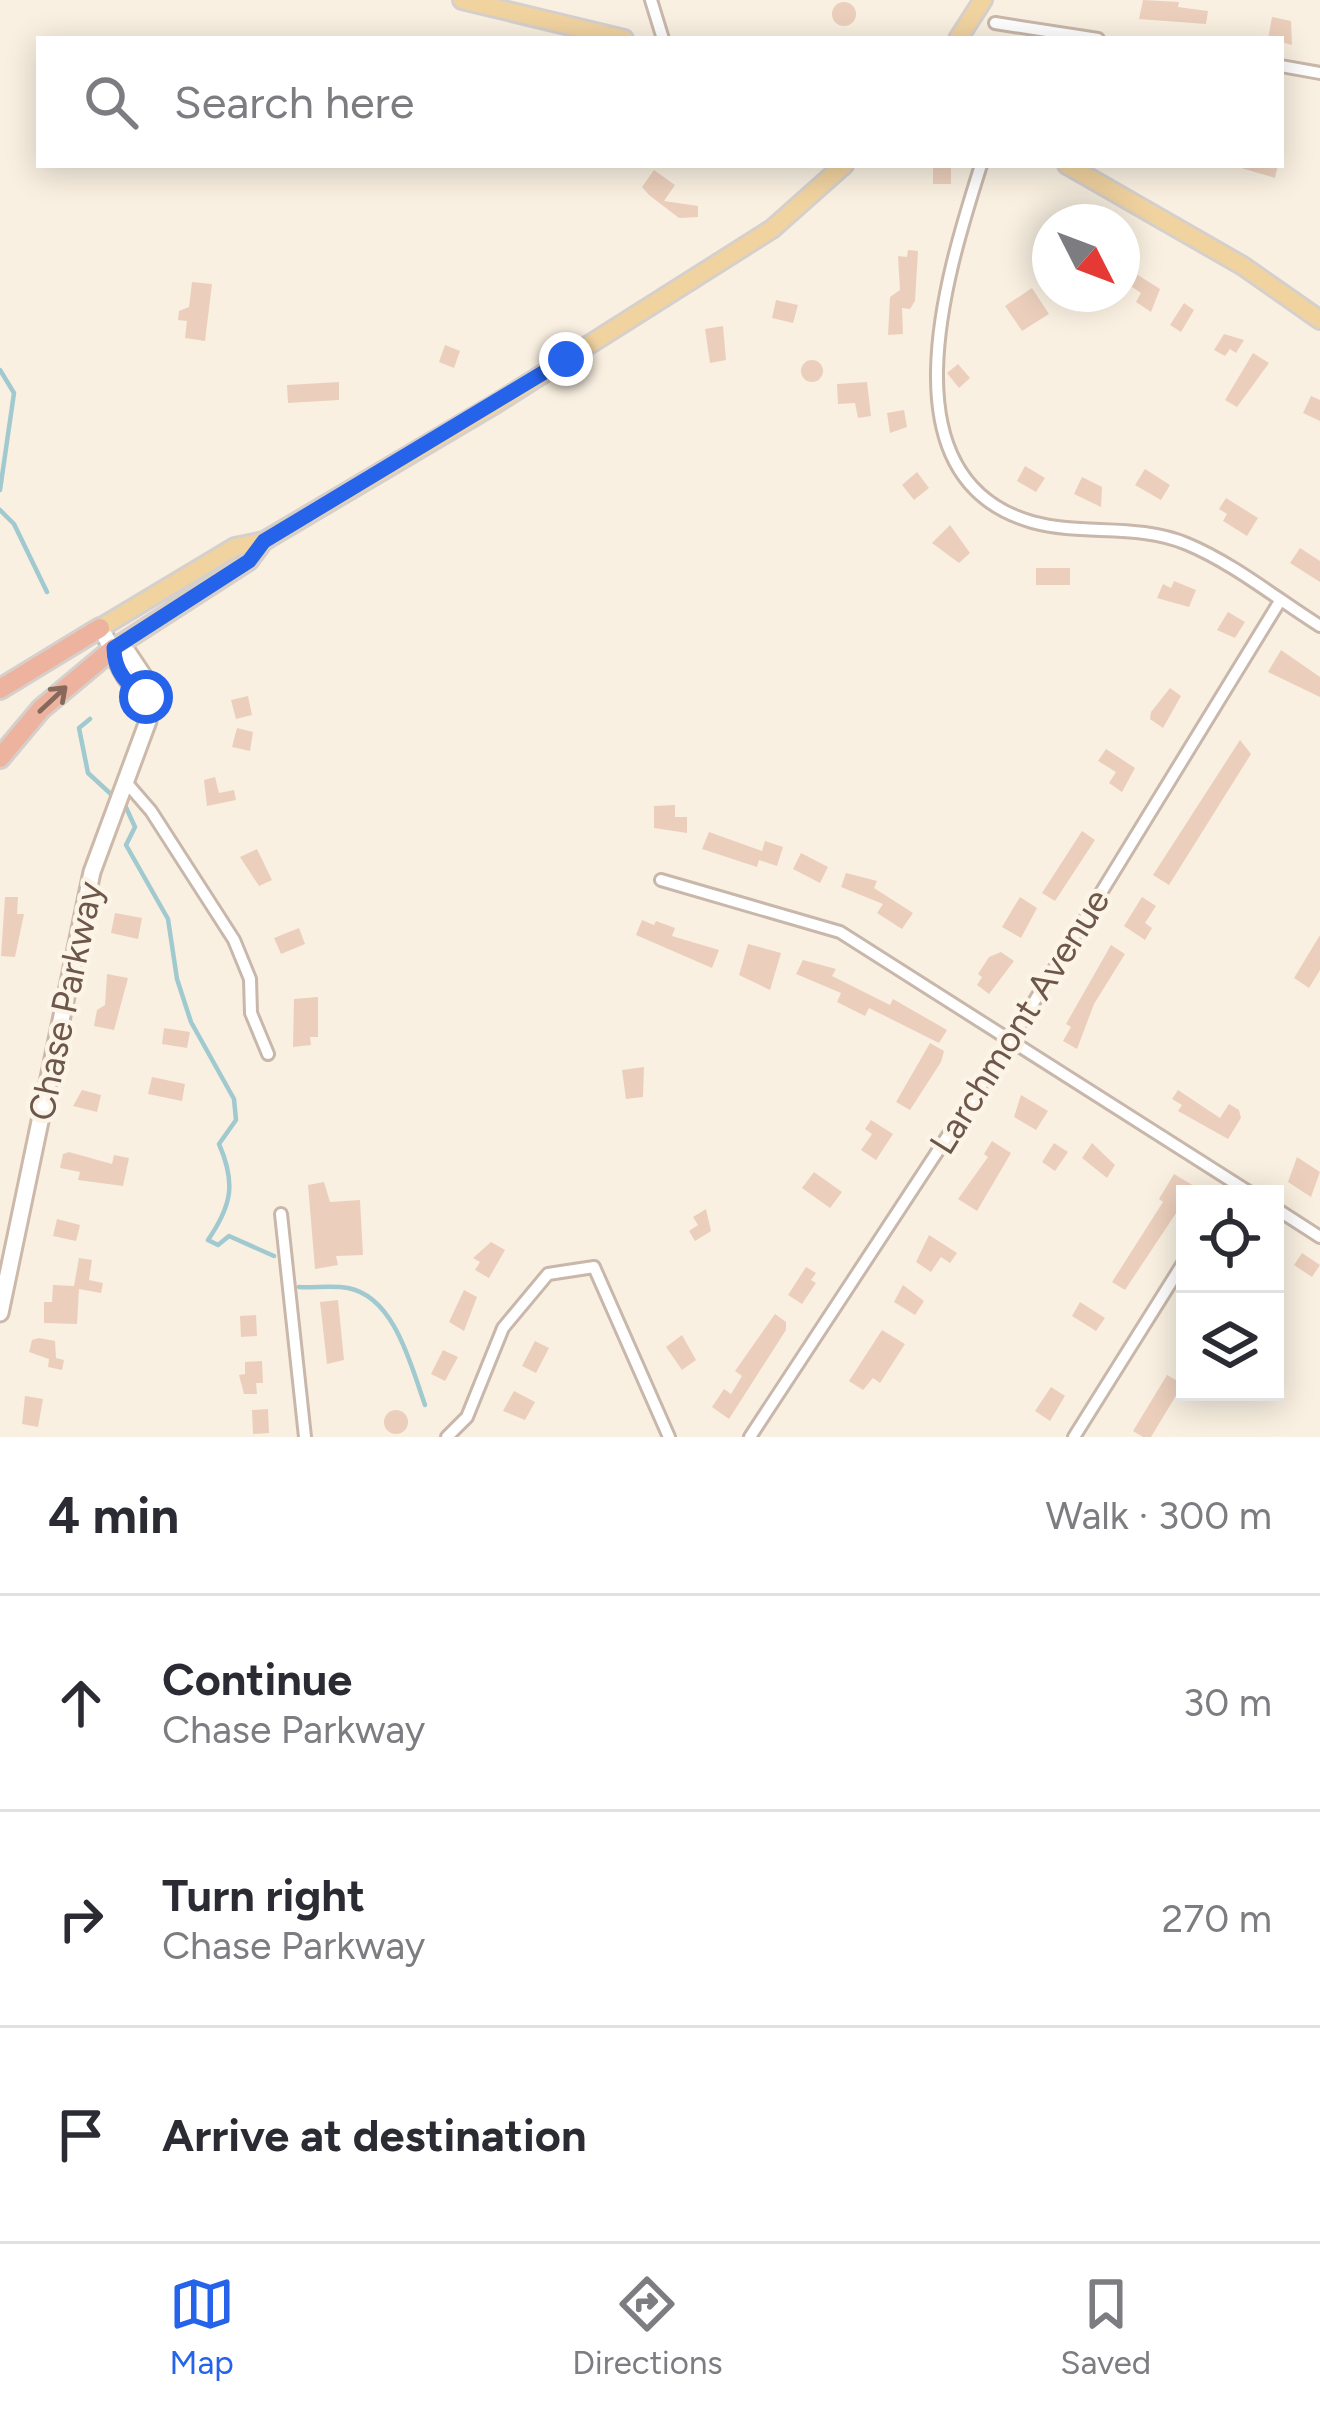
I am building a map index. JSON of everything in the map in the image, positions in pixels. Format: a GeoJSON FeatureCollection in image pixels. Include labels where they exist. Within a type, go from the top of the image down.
{"type":"FeatureCollection","features":[{"type":"Feature","properties":{"kind":"highway"},"geometry":{"type":"LineString","coordinates":[[0,688],[100,628]]}},
{"type":"Feature","properties":{"kind":"highway"},"geometry":{"type":"LineString","coordinates":[[0,758],[41,710],[114,648]]}},
{"type":"Feature","properties":{"kind":"main road"},"geometry":{"type":"LineString","coordinates":[[462,0],[612,36]]}},
{"type":"Feature","properties":{"kind":"main road"},"geometry":{"type":"LineString","coordinates":[[960,36],[983,0]]}},
{"type":"Feature","properties":{"kind":"main road"},"geometry":{"type":"LineString","coordinates":[[100,628],[235,547],[264,541],[704,273],[772,230],[841,168]]}},
{"type":"Feature","properties":{"kind":"main road"},"geometry":{"type":"LineString","coordinates":[[1072,168],[1243,266],[1320,320]]}},
{"type":"Feature","properties":{"kind":"main road"},"geometry":{"type":"LineString","coordinates":[[114,648],[249,561],[264,541]]}},
{"type":"Feature","properties":{"kind":"main road","name":"Chase Parkway"},"geometry":{"type":"LineString","coordinates":[[0,1313],[89,882],[146,731],[142,673],[100,628]]}},
{"type":"Feature","properties":{"kind":"street"},"geometry":{"type":"LineString","coordinates":[[651,0],[662,36]]}},
{"type":"Feature","properties":{"kind":"street"},"geometry":{"type":"LineString","coordinates":[[995,23],[1079,36]]}},
{"type":"Feature","properties":{"kind":"street"},"geometry":{"type":"LineString","coordinates":[[1284,67],[1320,73]]}},
{"type":"Feature","properties":{"kind":"street"},"geometry":{"type":"LineString","coordinates":[[980,168],[962,228],[934,392],[940,429],[961,468],[1014,515],[1063,527],[1144,532],[1188,544],[1320,626]]}},
{"type":"Feature","properties":{"kind":"street","name":"Larchmont Avenue"},"geometry":{"type":"LineString","coordinates":[[750,1437],[1010,1041],[1280,601]]}},
{"type":"Feature","properties":{"kind":"street"},"geometry":{"type":"LineString","coordinates":[[120,793],[151,811],[234,940],[250,979],[251,1013],[268,1054]]}},
{"type":"Feature","properties":{"kind":"street"},"geometry":{"type":"LineString","coordinates":[[661,880],[840,932],[1226,1185]]}},
{"type":"Feature","properties":{"kind":"street"},"geometry":{"type":"LineString","coordinates":[[281,1214],[305,1437]]}},
{"type":"Feature","properties":{"kind":"street"},"geometry":{"type":"LineString","coordinates":[[1284,1214],[1320,1237]]}},
{"type":"Feature","properties":{"kind":"street"},"geometry":{"type":"LineString","coordinates":[[447,1437],[466,1417],[503,1328],[548,1274],[594,1268],[669,1437]]}},
{"type":"Feature","properties":{"kind":"street"},"geometry":{"type":"LineString","coordinates":[[1075,1437],[1176,1274]]}},
{"type":"Feature","properties":{"kind":"building"},"geometry":{"type":"Polygon","coordinates":[[[1143,0],[1179,2],[1178,7],[1208,11],[1206,24],[1139,19],[1143,0]]]}},
{"type":"Feature","properties":{"kind":"building"},"geometry":{"type":"Polygon","coordinates":[[[844,2],[856,14],[844,26],[832,14],[844,2]]]}},
{"type":"Feature","properties":{"kind":"building"},"geometry":{"type":"Polygon","coordinates":[[[1272,17],[1291,21],[1292,45],[1284,43],[1284,36],[1269,36],[1272,17]]]}},
{"type":"Feature","properties":{"kind":"building"},"geometry":{"type":"Polygon","coordinates":[[[933,168],[951,168],[951,184],[933,184],[933,168]]]}},
{"type":"Feature","properties":{"kind":"building"},"geometry":{"type":"Polygon","coordinates":[[[1241,168],[1277,168],[1275,178],[1241,168]]]}},
{"type":"Feature","properties":{"kind":"building"},"geometry":{"type":"Polygon","coordinates":[[[654,170],[675,185],[664,201],[698,206],[698,217],[679,218],[649,195],[642,187],[654,170]]]}},
{"type":"Feature","properties":{"kind":"building"},"geometry":{"type":"Polygon","coordinates":[[[908,250],[918,251],[915,301],[910,309],[902,308],[903,334],[888,335],[890,297],[900,290],[898,256],[907,257],[908,250]]]}},
{"type":"Feature","properties":{"kind":"building"},"geometry":{"type":"Polygon","coordinates":[[[1140,276],[1160,289],[1151,312],[1140,305],[1140,276]]]}},
{"type":"Feature","properties":{"kind":"building"},"geometry":{"type":"Polygon","coordinates":[[[192,282],[212,284],[205,341],[185,338],[187,321],[178,320],[179,311],[189,307],[192,282]]]}},
{"type":"Feature","properties":{"kind":"building"},"geometry":{"type":"Polygon","coordinates":[[[1032,288],[1032,312],[1049,314],[1022,331],[1005,306],[1032,288]]]}},
{"type":"Feature","properties":{"kind":"building"},"geometry":{"type":"Polygon","coordinates":[[[776,300],[798,305],[793,323],[772,318],[776,300]]]}},
{"type":"Feature","properties":{"kind":"building"},"geometry":{"type":"Polygon","coordinates":[[[1184,303],[1194,310],[1181,332],[1170,325],[1184,303]]]}},
{"type":"Feature","properties":{"kind":"building"},"geometry":{"type":"Polygon","coordinates":[[[723,326],[726,360],[710,363],[705,329],[723,326]]]}},
{"type":"Feature","properties":{"kind":"building"},"geometry":{"type":"Polygon","coordinates":[[[1224,334],[1244,340],[1236,353],[1230,349],[1225,356],[1214,350],[1224,334]]]}},
{"type":"Feature","properties":{"kind":"building"},"geometry":{"type":"Polygon","coordinates":[[[445,345],[460,351],[454,368],[439,362],[445,345]]]}},
{"type":"Feature","properties":{"kind":"building"},"geometry":{"type":"Polygon","coordinates":[[[1253,353],[1269,363],[1237,407],[1225,400],[1253,353]]]}},
{"type":"Feature","properties":{"kind":"building"},"geometry":{"type":"Polygon","coordinates":[[[812,360],[823,371],[812,382],[801,371],[812,360]]]}},
{"type":"Feature","properties":{"kind":"building"},"geometry":{"type":"Polygon","coordinates":[[[958,364],[970,378],[959,388],[947,373],[958,364]]]}},
{"type":"Feature","properties":{"kind":"building"},"geometry":{"type":"Polygon","coordinates":[[[339,382],[339,400],[288,403],[287,385],[339,382]]]}},
{"type":"Feature","properties":{"kind":"building"},"geometry":{"type":"Polygon","coordinates":[[[867,382],[871,416],[858,418],[855,403],[838,404],[837,384],[867,382]]]}},
{"type":"Feature","properties":{"kind":"building"},"geometry":{"type":"Polygon","coordinates":[[[1311,396],[1320,400],[1320,421],[1303,413],[1311,396]]]}},
{"type":"Feature","properties":{"kind":"building"},"geometry":{"type":"Polygon","coordinates":[[[904,410],[907,427],[890,433],[887,413],[904,410]]]}},
{"type":"Feature","properties":{"kind":"building"},"geometry":{"type":"Polygon","coordinates":[[[1025,466],[1045,478],[1036,492],[1017,481],[1025,466]]]}},
{"type":"Feature","properties":{"kind":"building"},"geometry":{"type":"Polygon","coordinates":[[[1145,469],[1170,485],[1161,500],[1135,485],[1145,469]]]}},
{"type":"Feature","properties":{"kind":"building"},"geometry":{"type":"Polygon","coordinates":[[[917,472],[929,488],[914,500],[902,485],[917,472]]]}},
{"type":"Feature","properties":{"kind":"building"},"geometry":{"type":"Polygon","coordinates":[[[1082,477],[1102,487],[1101,507],[1074,494],[1082,477]]]}},
{"type":"Feature","properties":{"kind":"building"},"geometry":{"type":"Polygon","coordinates":[[[1226,498],[1258,518],[1247,536],[1223,521],[1227,514],[1219,509],[1226,498]]]}},
{"type":"Feature","properties":{"kind":"building"},"geometry":{"type":"Polygon","coordinates":[[[950,525],[970,553],[959,563],[932,543],[950,525]]]}},
{"type":"Feature","properties":{"kind":"building"},"geometry":{"type":"Polygon","coordinates":[[[1300,548],[1320,561],[1320,582],[1290,563],[1300,548]]]}},
{"type":"Feature","properties":{"kind":"building"},"geometry":{"type":"Polygon","coordinates":[[[1036,568],[1070,568],[1070,585],[1036,585],[1036,568]]]}},
{"type":"Feature","properties":{"kind":"building"},"geometry":{"type":"Polygon","coordinates":[[[1174,581],[1196,590],[1189,607],[1157,598],[1163,584],[1171,588],[1174,581]]]}},
{"type":"Feature","properties":{"kind":"building"},"geometry":{"type":"Polygon","coordinates":[[[1228,612],[1245,622],[1235,638],[1217,630],[1228,612]]]}},
{"type":"Feature","properties":{"kind":"building"},"geometry":{"type":"Polygon","coordinates":[[[1281,650],[1320,677],[1320,697],[1268,672],[1281,650]]]}},
{"type":"Feature","properties":{"kind":"building"},"geometry":{"type":"Polygon","coordinates":[[[1170,688],[1181,696],[1163,728],[1150,719],[1151,712],[1170,688]]]}},
{"type":"Feature","properties":{"kind":"building"},"geometry":{"type":"Polygon","coordinates":[[[248,696],[252,715],[236,719],[231,700],[248,696]]]}},
{"type":"Feature","properties":{"kind":"building"},"geometry":{"type":"Polygon","coordinates":[[[237,728],[253,732],[250,751],[232,747],[237,728]]]}},
{"type":"Feature","properties":{"kind":"building"},"geometry":{"type":"Polygon","coordinates":[[[1240,740],[1251,754],[1169,885],[1153,875],[1240,740]]]}},
{"type":"Feature","properties":{"kind":"building"},"geometry":{"type":"Polygon","coordinates":[[[1106,749],[1135,768],[1122,792],[1109,783],[1116,772],[1098,761],[1106,749]]]}},
{"type":"Feature","properties":{"kind":"building"},"geometry":{"type":"Polygon","coordinates":[[[215,777],[219,793],[234,790],[236,800],[207,806],[204,780],[215,777]]]}},
{"type":"Feature","properties":{"kind":"building"},"geometry":{"type":"Polygon","coordinates":[[[675,805],[675,817],[687,817],[687,833],[654,828],[654,806],[675,805]]]}},
{"type":"Feature","properties":{"kind":"building"},"geometry":{"type":"Polygon","coordinates":[[[1082,831],[1095,840],[1055,901],[1042,893],[1082,831]]]}},
{"type":"Feature","properties":{"kind":"building"},"geometry":{"type":"Polygon","coordinates":[[[709,832],[762,851],[765,841],[783,847],[777,866],[759,860],[757,867],[702,849],[709,832]]]}},
{"type":"Feature","properties":{"kind":"building"},"geometry":{"type":"Polygon","coordinates":[[[257,849],[272,880],[259,886],[240,857],[257,849]]]}},
{"type":"Feature","properties":{"kind":"building"},"geometry":{"type":"Polygon","coordinates":[[[801,853],[828,867],[820,883],[793,869],[801,853]]]}},
{"type":"Feature","properties":{"kind":"building"},"geometry":{"type":"Polygon","coordinates":[[[846,873],[877,881],[874,888],[913,913],[902,929],[877,913],[883,904],[841,887],[846,873]]]}},
{"type":"Feature","properties":{"kind":"building"},"geometry":{"type":"Polygon","coordinates":[[[5,897],[18,897],[17,914],[24,914],[15,957],[1,956],[5,897]]]}},
{"type":"Feature","properties":{"kind":"building"},"geometry":{"type":"Polygon","coordinates":[[[1020,897],[1037,908],[1021,938],[1002,927],[1020,897]]]}},
{"type":"Feature","properties":{"kind":"building"},"geometry":{"type":"Polygon","coordinates":[[[1142,897],[1156,906],[1145,923],[1152,928],[1145,940],[1124,926],[1142,897]]]}},
{"type":"Feature","properties":{"kind":"building"},"geometry":{"type":"Polygon","coordinates":[[[115,913],[142,918],[138,939],[111,933],[115,913]]]}},
{"type":"Feature","properties":{"kind":"building"},"geometry":{"type":"Polygon","coordinates":[[[642,920],[675,928],[672,936],[719,950],[712,968],[636,935],[642,920]]]}},
{"type":"Feature","properties":{"kind":"building"},"geometry":{"type":"Polygon","coordinates":[[[299,928],[305,944],[281,954],[274,938],[299,928]]]}},
{"type":"Feature","properties":{"kind":"building"},"geometry":{"type":"Polygon","coordinates":[[[1320,935],[1320,970],[1309,988],[1294,978],[1320,935]]]}},
{"type":"Feature","properties":{"kind":"building"},"geometry":{"type":"Polygon","coordinates":[[[748,944],[781,953],[770,990],[739,975],[748,944]]]}},
{"type":"Feature","properties":{"kind":"building"},"geometry":{"type":"Polygon","coordinates":[[[1111,945],[1125,954],[1094,1004],[1077,1049],[1063,1041],[1071,1027],[1066,1024],[1111,945]]]}},
{"type":"Feature","properties":{"kind":"building"},"geometry":{"type":"Polygon","coordinates":[[[1001,952],[1014,961],[989,994],[977,985],[982,977],[978,974],[989,957],[1001,952]]]}},
{"type":"Feature","properties":{"kind":"building"},"geometry":{"type":"Polygon","coordinates":[[[803,960],[836,969],[832,976],[890,1005],[893,999],[947,1030],[939,1043],[869,1008],[865,1016],[837,1002],[841,993],[796,974],[803,960]]]}},
{"type":"Feature","properties":{"kind":"building"},"geometry":{"type":"Polygon","coordinates":[[[107,974],[128,978],[114,1030],[94,1026],[97,1010],[105,1005],[107,974]]]}},
{"type":"Feature","properties":{"kind":"building"},"geometry":{"type":"Polygon","coordinates":[[[318,997],[318,1037],[310,1037],[311,1045],[293,1047],[294,999],[318,997]]]}},
{"type":"Feature","properties":{"kind":"building"},"geometry":{"type":"Polygon","coordinates":[[[164,1028],[190,1032],[187,1048],[162,1044],[164,1028]]]}},
{"type":"Feature","properties":{"kind":"building"},"geometry":{"type":"Polygon","coordinates":[[[930,1043],[944,1051],[941,1062],[910,1110],[896,1102],[930,1043]]]}},
{"type":"Feature","properties":{"kind":"building"},"geometry":{"type":"Polygon","coordinates":[[[644,1067],[643,1097],[626,1099],[622,1070],[644,1067]]]}},
{"type":"Feature","properties":{"kind":"building"},"geometry":{"type":"Polygon","coordinates":[[[152,1077],[185,1084],[182,1101],[148,1094],[152,1077]]]}},
{"type":"Feature","properties":{"kind":"building"},"geometry":{"type":"Polygon","coordinates":[[[82,1090],[101,1095],[97,1112],[73,1106],[82,1090]]]}},
{"type":"Feature","properties":{"kind":"building"},"geometry":{"type":"Polygon","coordinates":[[[1178,1090],[1220,1118],[1229,1104],[1239,1110],[1241,1118],[1228,1139],[1178,1111],[1182,1105],[1172,1099],[1178,1090]]]}},
{"type":"Feature","properties":{"kind":"building"},"geometry":{"type":"Polygon","coordinates":[[[1021,1095],[1048,1111],[1036,1130],[1014,1117],[1021,1095]]]}},
{"type":"Feature","properties":{"kind":"building"},"geometry":{"type":"Polygon","coordinates":[[[871,1120],[893,1134],[876,1160],[861,1150],[872,1134],[865,1129],[871,1120]]]}},
{"type":"Feature","properties":{"kind":"building"},"geometry":{"type":"Polygon","coordinates":[[[992,1141],[1011,1153],[977,1211],[958,1199],[988,1157],[984,1154],[992,1141]]]}},
{"type":"Feature","properties":{"kind":"building"},"geometry":{"type":"Polygon","coordinates":[[[1054,1143],[1068,1152],[1055,1171],[1042,1162],[1054,1143]]]}},
{"type":"Feature","properties":{"kind":"building"},"geometry":{"type":"Polygon","coordinates":[[[1092,1143],[1115,1165],[1107,1178],[1082,1158],[1092,1143]]]}},
{"type":"Feature","properties":{"kind":"building"},"geometry":{"type":"Polygon","coordinates":[[[63,1154],[112,1164],[114,1155],[129,1158],[123,1186],[78,1180],[80,1172],[60,1168],[63,1154]]]}},
{"type":"Feature","properties":{"kind":"building"},"geometry":{"type":"Polygon","coordinates":[[[1297,1157],[1320,1172],[1311,1197],[1288,1182],[1297,1157]]]}},
{"type":"Feature","properties":{"kind":"building"},"geometry":{"type":"Polygon","coordinates":[[[814,1172],[842,1192],[830,1208],[802,1188],[814,1172]]]}},
{"type":"Feature","properties":{"kind":"building"},"geometry":{"type":"Polygon","coordinates":[[[1174,1174],[1192,1185],[1176,1185],[1176,1213],[1125,1290],[1112,1282],[1163,1202],[1159,1199],[1174,1174]]]}},
{"type":"Feature","properties":{"kind":"building"},"geometry":{"type":"Polygon","coordinates":[[[324,1182],[330,1202],[360,1200],[363,1255],[336,1256],[338,1265],[315,1269],[308,1185],[324,1182]]]}},
{"type":"Feature","properties":{"kind":"building"},"geometry":{"type":"Polygon","coordinates":[[[706,1209],[711,1231],[695,1241],[689,1231],[698,1225],[693,1217],[706,1209]]]}},
{"type":"Feature","properties":{"kind":"building"},"geometry":{"type":"Polygon","coordinates":[[[57,1219],[80,1225],[76,1241],[53,1236],[57,1219]]]}},
{"type":"Feature","properties":{"kind":"building"},"geometry":{"type":"Polygon","coordinates":[[[929,1235],[957,1253],[950,1263],[941,1257],[931,1272],[916,1262],[929,1235]]]}},
{"type":"Feature","properties":{"kind":"building"},"geometry":{"type":"Polygon","coordinates":[[[491,1242],[505,1250],[489,1278],[475,1270],[480,1262],[473,1258],[491,1242]]]}},
{"type":"Feature","properties":{"kind":"building"},"geometry":{"type":"Polygon","coordinates":[[[1302,1253],[1320,1265],[1312,1277],[1294,1265],[1302,1253]]]}},
{"type":"Feature","properties":{"kind":"building"},"geometry":{"type":"Polygon","coordinates":[[[79,1258],[92,1260],[89,1280],[103,1283],[101,1293],[79,1289],[77,1324],[44,1323],[44,1302],[52,1302],[53,1285],[74,1286],[79,1258]]]}},
{"type":"Feature","properties":{"kind":"building"},"geometry":{"type":"Polygon","coordinates":[[[806,1267],[816,1273],[811,1280],[816,1283],[802,1304],[788,1295],[806,1267]]]}},
{"type":"Feature","properties":{"kind":"building"},"geometry":{"type":"Polygon","coordinates":[[[903,1285],[924,1301],[915,1315],[894,1302],[903,1285]]]}},
{"type":"Feature","properties":{"kind":"building"},"geometry":{"type":"Polygon","coordinates":[[[464,1290],[477,1297],[464,1331],[449,1322],[464,1290]]]}},
{"type":"Feature","properties":{"kind":"building"},"geometry":{"type":"Polygon","coordinates":[[[338,1300],[344,1360],[327,1364],[320,1302],[338,1300]]]}},
{"type":"Feature","properties":{"kind":"building"},"geometry":{"type":"Polygon","coordinates":[[[1080,1302],[1105,1318],[1096,1331],[1072,1316],[1080,1302]]]}},
{"type":"Feature","properties":{"kind":"building"},"geometry":{"type":"Polygon","coordinates":[[[775,1314],[786,1322],[786,1330],[729,1419],[712,1407],[724,1389],[731,1394],[742,1376],[735,1371],[775,1314]]]}},
{"type":"Feature","properties":{"kind":"building"},"geometry":{"type":"Polygon","coordinates":[[[256,1315],[257,1336],[241,1337],[240,1316],[256,1315]]]}},
{"type":"Feature","properties":{"kind":"building"},"geometry":{"type":"Polygon","coordinates":[[[882,1330],[905,1344],[880,1383],[873,1378],[863,1390],[849,1381],[882,1330]]]}},
{"type":"Feature","properties":{"kind":"building"},"geometry":{"type":"Polygon","coordinates":[[[682,1335],[696,1360],[682,1370],[666,1347],[682,1335]]]}},
{"type":"Feature","properties":{"kind":"building"},"geometry":{"type":"Polygon","coordinates":[[[32,1340],[55,1341],[56,1358],[64,1360],[62,1370],[48,1367],[49,1359],[29,1352],[32,1340]]]}},
{"type":"Feature","properties":{"kind":"building"},"geometry":{"type":"Polygon","coordinates":[[[535,1341],[549,1348],[536,1373],[522,1366],[535,1341]]]}},
{"type":"Feature","properties":{"kind":"building"},"geometry":{"type":"Polygon","coordinates":[[[443,1350],[458,1357],[445,1381],[431,1374],[443,1350]]]}},
{"type":"Feature","properties":{"kind":"building"},"geometry":{"type":"Polygon","coordinates":[[[262,1361],[263,1383],[256,1383],[257,1394],[244,1394],[239,1375],[245,1374],[245,1362],[262,1361]]]}},
{"type":"Feature","properties":{"kind":"building"},"geometry":{"type":"Polygon","coordinates":[[[1167,1375],[1176,1380],[1176,1396],[1151,1437],[1133,1431],[1167,1375]]]}},
{"type":"Feature","properties":{"kind":"building"},"geometry":{"type":"Polygon","coordinates":[[[1051,1387],[1065,1396],[1050,1421],[1035,1411],[1051,1387]]]}},
{"type":"Feature","properties":{"kind":"building"},"geometry":{"type":"Polygon","coordinates":[[[514,1391],[535,1402],[525,1420],[503,1411],[514,1391]]]}},
{"type":"Feature","properties":{"kind":"building"},"geometry":{"type":"Polygon","coordinates":[[[25,1396],[43,1399],[38,1427],[22,1424],[25,1396]]]}},
{"type":"Feature","properties":{"kind":"building"},"geometry":{"type":"Polygon","coordinates":[[[268,1409],[269,1433],[253,1434],[252,1410],[268,1409]]]}},
{"type":"Feature","properties":{"kind":"building"},"geometry":{"type":"Polygon","coordinates":[[[396,1410],[408,1422],[396,1434],[384,1422],[396,1410]]]}},
{"type":"Feature","properties":{"kind":"waterway"},"geometry":{"type":"LineString","coordinates":[[0,370],[14,393],[0,490]]}},
{"type":"Feature","properties":{"kind":"waterway"},"geometry":{"type":"LineString","coordinates":[[0,510],[14,524],[47,592]]}},
{"type":"Feature","properties":{"kind":"waterway"},"geometry":{"type":"LineString","coordinates":[[90,719],[79,728],[88,773],[113,796]]}},
{"type":"Feature","properties":{"kind":"waterway"},"geometry":{"type":"LineString","coordinates":[[123,801],[135,827],[126,845],[168,919],[177,979],[191,1022],[234,1099],[236,1120],[219,1144],[229,1194],[208,1240],[218,1245],[229,1236],[274,1256]]}},
{"type":"Feature","properties":{"kind":"waterway"},"geometry":{"type":"LineString","coordinates":[[299,1287],[348,1288],[378,1305],[399,1335],[425,1405]]}},
{"type":"Feature","properties":{"kind":"route"},"geometry":{"type":"LineString","coordinates":[[146,697],[130,687],[114,663],[114,648],[249,561],[264,541],[566,359]]}}]}
